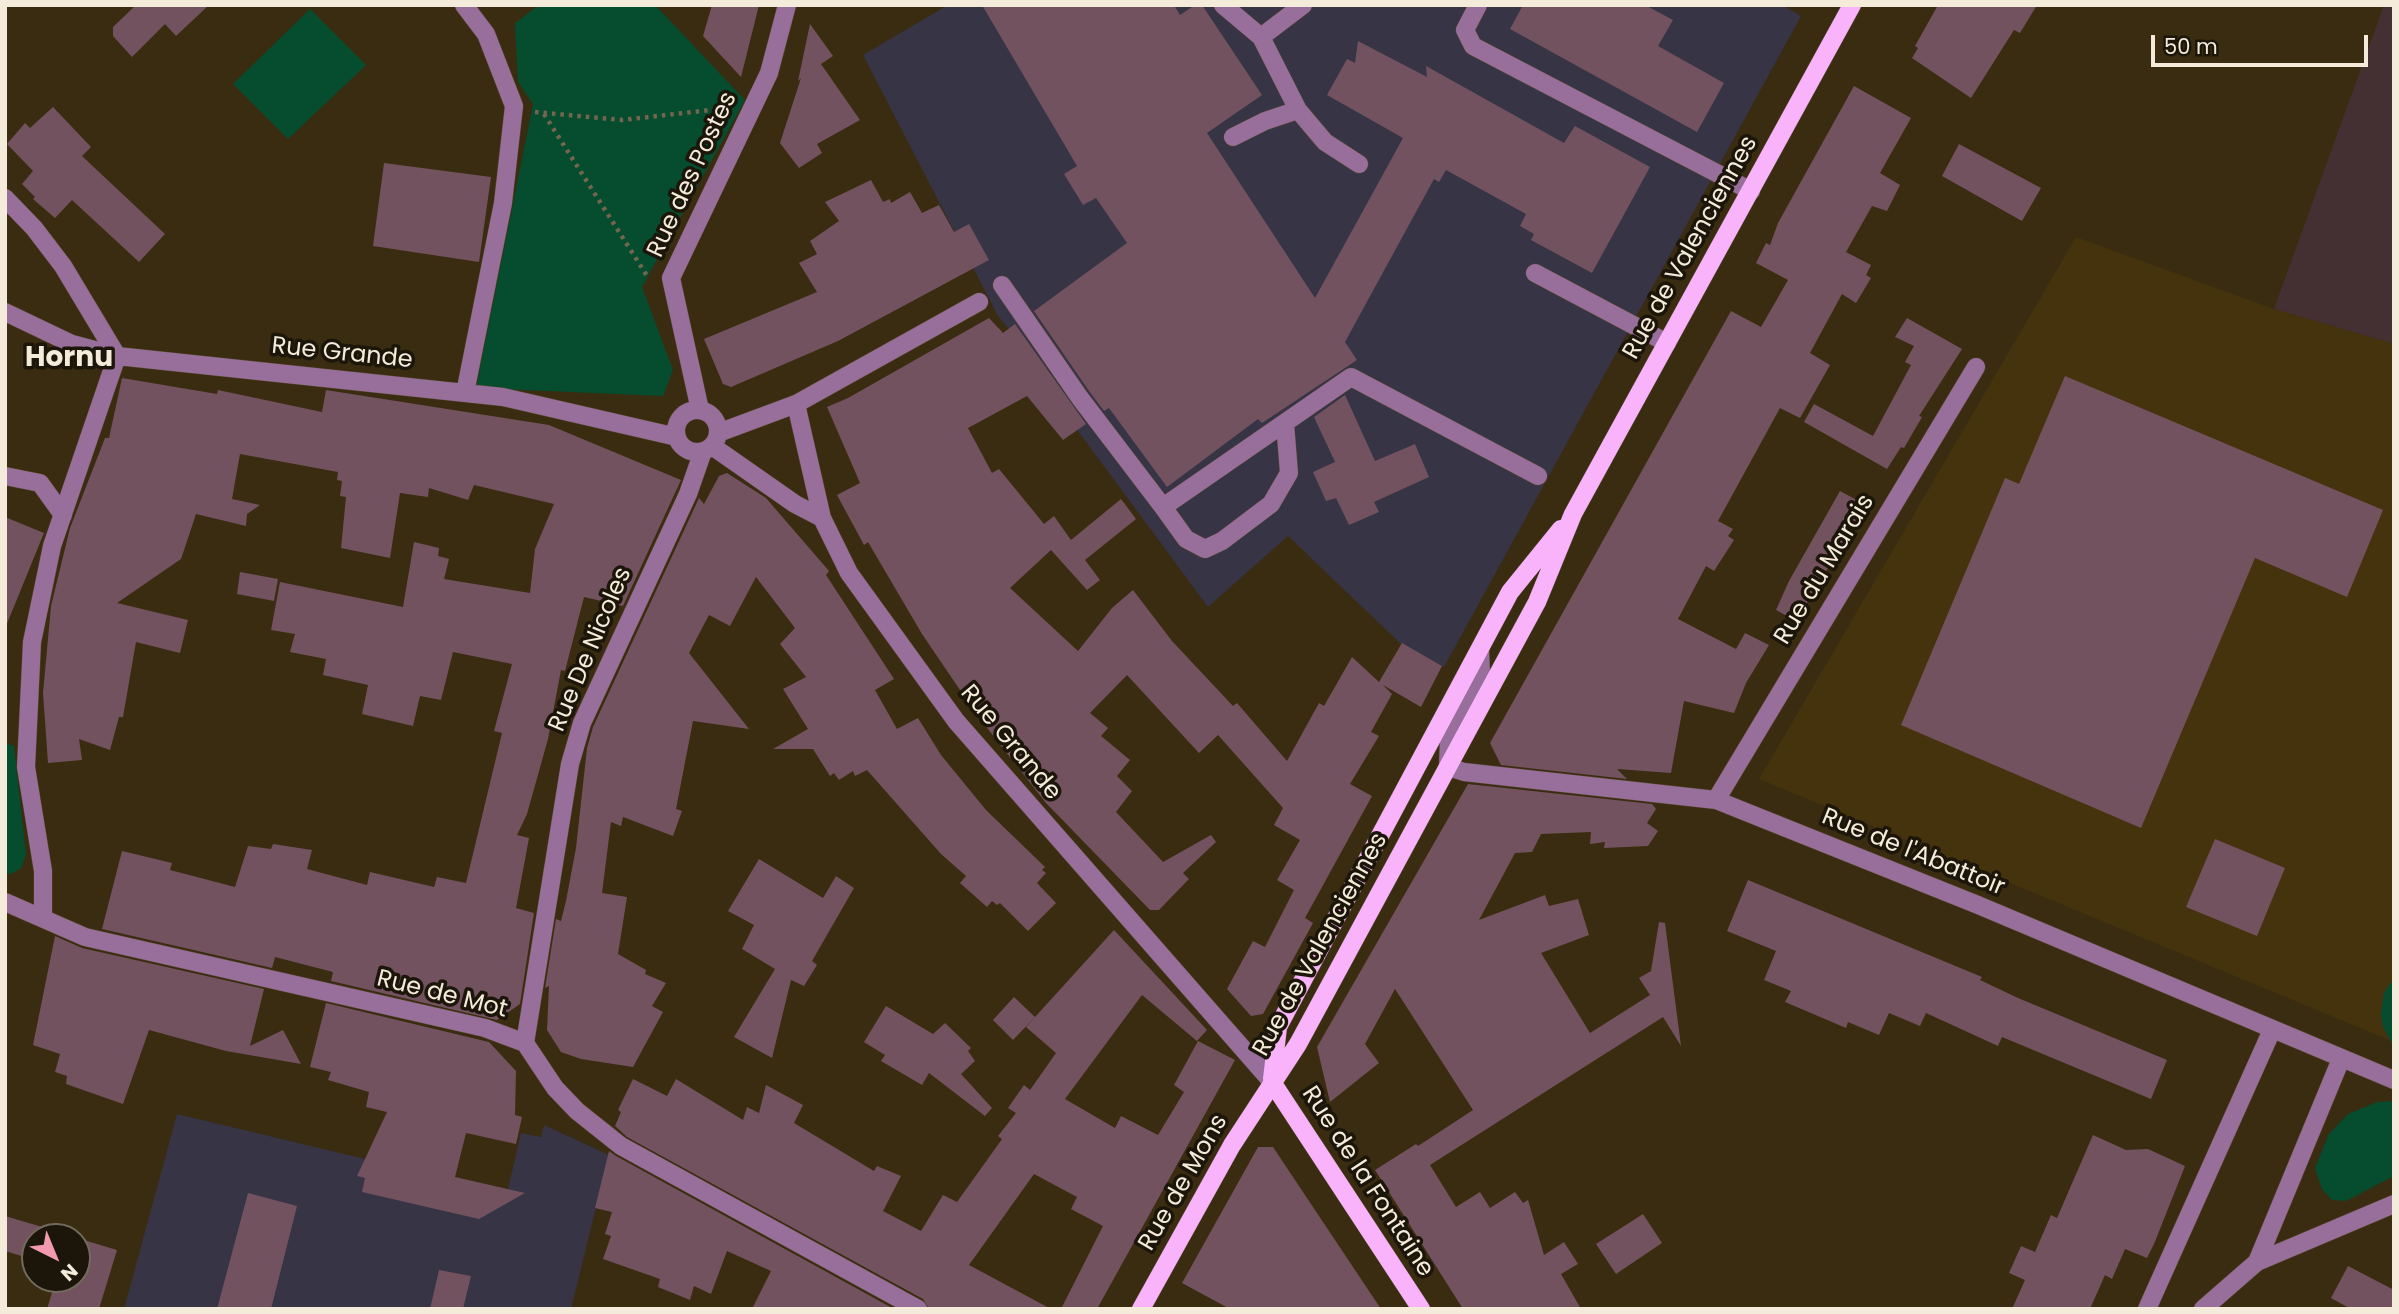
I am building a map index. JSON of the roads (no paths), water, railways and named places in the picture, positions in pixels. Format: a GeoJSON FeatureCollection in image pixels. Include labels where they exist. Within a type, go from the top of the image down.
{"type":"FeatureCollection","features":[{"type":"Feature","properties":{"kind":"main road","name":"Rue de Valenciennes"},"geometry":{"type":"LineString","coordinates":[[1272,1082],[1298,1044],[1537,602],[1573,514],[1852,5]]}},
{"type":"Feature","properties":{"kind":"main road","name":"Rue de Valenciennes"},"geometry":{"type":"LineString","coordinates":[[1272,1082],[1278,1027],[1510,592],[1573,514]]}},
{"type":"Feature","properties":{"kind":"main road","name":"Rue de Mons"},"geometry":{"type":"LineString","coordinates":[[1141,1309],[1232,1145],[1272,1082]]}},
{"type":"Feature","properties":{"kind":"main road","name":"Rue de la Fontaine"},"geometry":{"type":"LineString","coordinates":[[1272,1082],[1421,1309]]}},
{"type":"Feature","properties":{"kind":"street"},"geometry":{"type":"LineString","coordinates":[[464,5],[486,34],[514,106],[503,203],[465,393]]}},
{"type":"Feature","properties":{"kind":"street","name":"Rue des Postes"},"geometry":{"type":"LineString","coordinates":[[700,410],[671,278],[769,73],[787,5]]}},
{"type":"Feature","properties":{"kind":"street"},"geometry":{"type":"LineString","coordinates":[[1223,5],[1261,37],[1298,110],[1325,142],[1359,164]]}},
{"type":"Feature","properties":{"kind":"street"},"geometry":{"type":"LineString","coordinates":[[1261,37],[1303,5]]}},
{"type":"Feature","properties":{"kind":"street"},"geometry":{"type":"LineString","coordinates":[[1478,5],[1465,30],[1473,46],[1751,191]]}},
{"type":"Feature","properties":{"kind":"street"},"geometry":{"type":"LineString","coordinates":[[1233,137],[1265,121],[1298,110]]}},
{"type":"Feature","properties":{"kind":"street"},"geometry":{"type":"LineString","coordinates":[[5,198],[34,228],[63,266],[117,356],[52,546],[31,656],[26,768],[43,871],[43,918]]}},
{"type":"Feature","properties":{"kind":"street"},"geometry":{"type":"LineString","coordinates":[[1535,273],[1667,343]]}},
{"type":"Feature","properties":{"kind":"street"},"geometry":{"type":"LineString","coordinates":[[1002,285],[1080,398],[1186,539],[1205,549],[1222,541],[1271,504],[1289,473],[1285,423]]}},
{"type":"Feature","properties":{"kind":"street"},"geometry":{"type":"LineString","coordinates":[[711,443],[796,404],[979,302]]}},
{"type":"Feature","properties":{"kind":"street","name":"Rue Grande"},"geometry":{"type":"LineString","coordinates":[[5,312],[72,344],[117,356],[503,397],[677,437],[687,449],[711,443]]}},
{"type":"Feature","properties":{"kind":"street","name":"Rue du Marais"},"geometry":{"type":"LineString","coordinates":[[1716,800],[1976,367]]}},
{"type":"Feature","properties":{"kind":"street"},"geometry":{"type":"LineString","coordinates":[[1163,507],[1351,377],[1538,475]]}},
{"type":"Feature","properties":{"kind":"street"},"geometry":{"type":"LineString","coordinates":[[796,404],[822,518]]}},
{"type":"Feature","properties":{"kind":"street"},"geometry":{"type":"LineString","coordinates":[[677,437],[679,421],[684,414],[700,410]]}},
{"type":"Feature","properties":{"kind":"street","name":"Rue Grande"},"geometry":{"type":"LineString","coordinates":[[700,410],[714,418],[711,443]]}},
{"type":"Feature","properties":{"kind":"street","name":"Rue Grande"},"geometry":{"type":"LineString","coordinates":[[711,443],[795,504],[822,518],[849,573],[956,720],[1272,1082]]}},
{"type":"Feature","properties":{"kind":"street","name":"Rue De Nicoles"},"geometry":{"type":"LineString","coordinates":[[525,1043],[570,764],[582,723],[711,443]]}},
{"type":"Feature","properties":{"kind":"street"},"geometry":{"type":"LineString","coordinates":[[5,476],[40,483],[63,515]]}},
{"type":"Feature","properties":{"kind":"street"},"geometry":{"type":"LineString","coordinates":[[1448,767],[1450,738],[1480,674],[1480,649]]}},
{"type":"Feature","properties":{"kind":"street","name":"Rue de l'Abattoir"},"geometry":{"type":"LineString","coordinates":[[1448,767],[1464,772],[1716,800],[1978,905],[2394,1080]]}},
{"type":"Feature","properties":{"kind":"street","name":"Rue de Mot"},"geometry":{"type":"LineString","coordinates":[[6,908],[43,918],[85,937],[485,1028],[525,1043],[555,1088],[577,1111],[621,1146],[918,1309]]}},
{"type":"Feature","properties":{"kind":"street"},"geometry":{"type":"LineString","coordinates":[[2147,1309],[2272,1030]]}},
{"type":"Feature","properties":{"kind":"street"},"geometry":{"type":"LineString","coordinates":[[2257,1262],[2341,1059]]}},
{"type":"Feature","properties":{"kind":"street"},"geometry":{"type":"LineString","coordinates":[[2203,1309],[2257,1262],[2394,1204]]}},
{"type":"Feature","properties":{"kind":"district","name":"Hornu"},"geometry":{"type":"Point","coordinates":[69,359]}}]}
